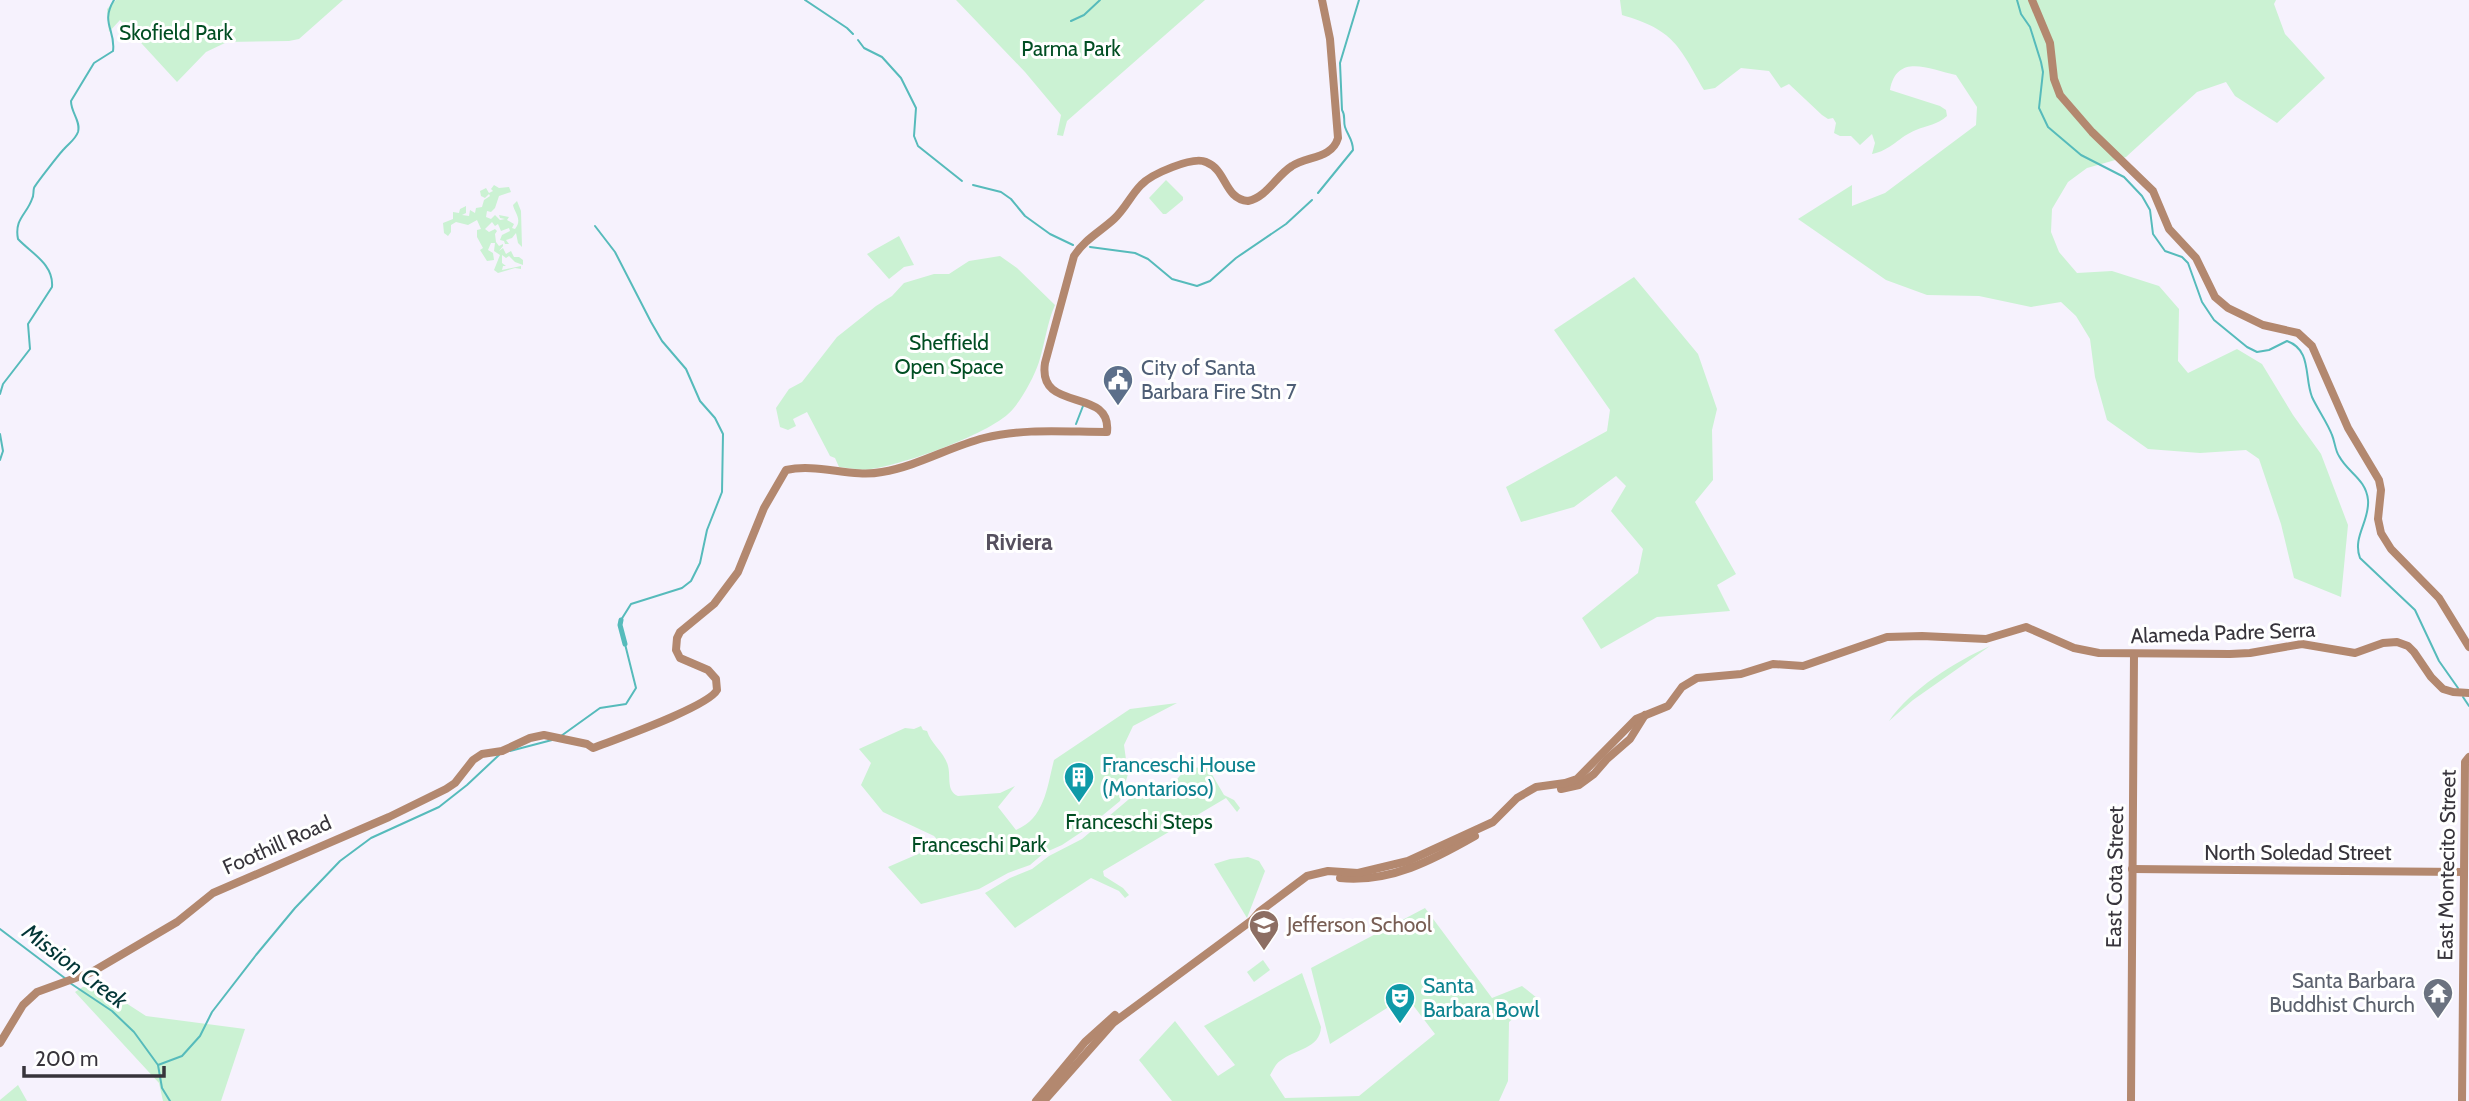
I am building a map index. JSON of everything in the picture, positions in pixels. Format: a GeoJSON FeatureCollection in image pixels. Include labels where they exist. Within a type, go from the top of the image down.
{"type":"FeatureCollection","features":[{"type":"Feature","properties":{"kind":"main road","name":"Foothill Road"},"geometry":{"type":"LineString","coordinates":[[0,1043],[23,1005],[37,992],[92,972],[177,922],[213,892],[389,817],[446,789],[456,783],[473,760],[482,754],[502,751],[530,738],[544,735],[587,744],[593,748],[659,723],[715,695],[718,687],[716,678],[708,670],[680,658],[676,641],[680,632],[714,604],[738,572],[764,508],[786,470],[806,468],[870,474],[925,461],[992,436],[1057,431],[1107,432],[1107,420],[1102,411],[1053,390],[1044,375],[1074,256],[1083,244],[1119,213],[1145,182],[1163,172],[1190,162],[1205,161],[1216,169],[1233,196],[1250,201],[1261,195],[1290,167],[1334,148],[1338,138],[1330,39],[1322,0]]}},
{"type":"Feature","properties":{"kind":"main road"},"geometry":{"type":"LineString","coordinates":[[2032,0],[2050,43],[2054,79],[2060,95],[2092,132],[2153,191],[2169,229],[2196,258],[2215,297],[2228,308],[2263,325],[2298,332],[2312,346],[2348,428],[2379,480],[2381,495],[2378,519],[2381,533],[2391,548],[2439,598],[2469,648]]}},
{"type":"Feature","properties":{"kind":"main road","name":"Alameda Padre Serra"},"geometry":{"type":"LineString","coordinates":[[1526,792],[1569,788],[1588,779],[1630,739],[1645,715],[1668,706],[1684,686],[1697,678],[1741,674],[1773,664],[1802,666],[1870,641],[1893,636],[1989,639],[2025,627],[2074,648],[2134,654],[2250,653],[2302,644],[2354,653],[2383,643],[2397,642],[2408,646],[2414,652],[2443,689],[2469,693]]}},
{"type":"Feature","properties":{"kind":"main road","name":"East Cota Street"},"geometry":{"type":"LineString","coordinates":[[2131,1101],[2134,654]]}},
{"type":"Feature","properties":{"kind":"main road","name":"East Montecito Street"},"geometry":{"type":"LineString","coordinates":[[2462,1101],[2465,762],[2469,757]]}},
{"type":"Feature","properties":{"kind":"main road"},"geometry":{"type":"LineString","coordinates":[[1253,919],[1269,903],[1307,876],[1331,871],[1359,873],[1412,860],[1493,822],[1526,792]]}},
{"type":"Feature","properties":{"kind":"main road"},"geometry":{"type":"LineString","coordinates":[[1044,1101],[1113,1023],[1298,887],[1313,879],[1328,876],[1371,878],[1409,869],[1436,858],[1499,824],[1526,792]]}},
{"type":"Feature","properties":{"kind":"main road","name":"North Soledad Street"},"geometry":{"type":"LineString","coordinates":[[2132,869],[2464,872]]}},
{"type":"Feature","properties":{"kind":"main road"},"geometry":{"type":"LineString","coordinates":[[1036,1101],[1100,1027],[1138,999],[1163,986]]}},
{"type":"Feature","properties":{"kind":"green space","name":"Skofield Park"},"geometry":{"type":"Polygon","coordinates":[[[116,0],[343,0],[299,39],[227,42],[206,52],[177,82],[120,20],[109,32],[107,9],[116,0]]]}},
{"type":"Feature","properties":{"kind":"green space","name":"Parma Park"},"geometry":{"type":"Polygon","coordinates":[[[956,0],[1205,0],[1067,121],[1063,136],[1057,135],[1061,115],[1025,72],[956,0]]]}},
{"type":"Feature","properties":{"kind":"green space"},"geometry":{"type":"Polygon","coordinates":[[[1620,0],[2276,0],[2274,4],[2285,34],[2325,78],[2277,123],[2235,96],[2226,82],[2197,92],[2126,157],[2087,168],[2068,182],[2052,209],[2051,232],[2059,252],[2077,273],[2112,271],[2159,286],[2179,309],[2178,361],[2188,373],[2237,349],[2262,364],[2321,454],[2348,525],[2341,597],[2294,578],[2281,524],[2259,459],[2246,450],[2200,453],[2148,449],[2107,420],[2095,377],[2090,339],[2076,316],[2061,302],[2031,307],[1979,296],[1927,295],[1886,280],[1798,219],[1852,185],[1852,206],[1885,193],[1976,125],[1977,107],[1956,75],[1916,66],[1900,71],[1890,90],[1940,106],[1946,110],[1947,116],[1872,154],[1875,143],[1872,134],[1860,145],[1851,136],[1834,133],[1836,123],[1833,118],[1828,119],[1822,115],[1789,84],[1781,88],[1769,71],[1741,68],[1715,88],[1704,90],[1673,42],[1653,27],[1622,15],[1620,0]]]}},
{"type":"Feature","properties":{"kind":"green space"},"geometry":{"type":"Polygon","coordinates":[[[1166,180],[1183,200],[1163,214],[1149,198],[1166,180]]]}},
{"type":"Feature","properties":{"kind":"green space"},"geometry":{"type":"Polygon","coordinates":[[[494,185],[499,188],[509,187],[511,192],[499,196],[495,208],[491,212],[487,211],[486,217],[491,219],[495,215],[500,220],[505,219],[499,215],[509,217],[507,220],[514,224],[512,228],[515,229],[518,219],[513,205],[517,201],[521,211],[522,247],[518,243],[516,233],[506,240],[509,244],[500,240],[502,235],[510,231],[509,228],[501,231],[498,224],[495,226],[492,222],[485,229],[489,232],[495,229],[497,231],[496,242],[499,246],[503,244],[499,251],[503,248],[506,254],[511,251],[514,257],[523,260],[523,265],[509,256],[506,258],[502,255],[502,263],[506,266],[503,266],[502,270],[521,266],[521,269],[498,273],[494,270],[500,255],[494,251],[495,243],[491,243],[488,250],[493,253],[494,260],[487,261],[480,250],[483,248],[477,237],[477,230],[481,229],[477,220],[468,225],[456,222],[451,225],[448,236],[444,233],[443,223],[453,219],[453,212],[459,213],[460,209],[466,206],[466,213],[462,215],[469,216],[470,210],[475,213],[476,208],[482,207],[484,200],[490,196],[481,196],[480,191],[486,188],[489,193],[493,191],[491,189],[494,185]]]}},
{"type":"Feature","properties":{"kind":"green space"},"geometry":{"type":"Polygon","coordinates":[[[899,236],[914,265],[904,267],[889,279],[867,254],[899,236]]]}},
{"type":"Feature","properties":{"kind":"green space","name":"Sheffield Open Space"},"geometry":{"type":"Polygon","coordinates":[[[1000,256],[1017,268],[1055,305],[1034,374],[1017,404],[1003,418],[946,446],[904,461],[867,470],[839,467],[835,458],[830,456],[807,412],[793,419],[796,426],[788,430],[780,427],[776,408],[789,389],[802,382],[837,337],[892,296],[904,283],[934,274],[949,274],[969,261],[1000,256]]]}},
{"type":"Feature","properties":{"kind":"green space"},"geometry":{"type":"Polygon","coordinates":[[[1634,277],[1698,354],[1717,409],[1712,430],[1713,480],[1695,502],[1736,574],[1717,585],[1730,611],[1657,617],[1601,649],[1582,618],[1638,573],[1643,549],[1611,511],[1626,486],[1616,476],[1574,507],[1521,522],[1506,487],[1607,431],[1610,410],[1554,330],[1634,277]]]}},
{"type":"Feature","properties":{"kind":"green space"},"geometry":{"type":"Polygon","coordinates":[[[1990,646],[1913,700],[1889,721],[1921,687],[1990,646]]]}},
{"type":"Feature","properties":{"kind":"green space","name":"Franceschi Park"},"geometry":{"type":"Polygon","coordinates":[[[1177,703],[1133,726],[1124,745],[1128,774],[1120,801],[1086,829],[1044,853],[1030,865],[1008,873],[979,889],[921,904],[888,867],[941,844],[934,836],[883,812],[861,785],[871,763],[859,749],[905,728],[914,729],[921,726],[946,761],[950,787],[954,794],[1000,793],[1015,786],[998,807],[1016,830],[1026,825],[1039,810],[1047,791],[1054,760],[1130,709],[1177,703]]]}},
{"type":"Feature","properties":{"kind":"green space","name":"Franceschi Steps"},"geometry":{"type":"Polygon","coordinates":[[[1190,765],[1195,768],[1207,766],[1224,795],[1234,800],[1240,808],[1237,812],[1226,798],[1103,871],[1104,876],[1129,895],[1125,898],[1119,891],[1091,878],[1015,928],[985,893],[1082,839],[1135,794],[1151,797],[1166,790],[1190,765]]]}},
{"type":"Feature","properties":{"kind":"green space"},"geometry":{"type":"Polygon","coordinates":[[[1248,857],[1259,861],[1265,871],[1247,918],[1214,864],[1248,857]]]}},
{"type":"Feature","properties":{"kind":"green space"},"geometry":{"type":"Polygon","coordinates":[[[1425,908],[1492,998],[1522,986],[1537,998],[1509,1022],[1508,1081],[1499,1101],[1172,1101],[1139,1060],[1175,1021],[1218,1076],[1235,1065],[1204,1026],[1302,973],[1321,1027],[1320,1034],[1306,1048],[1278,1062],[1270,1075],[1285,1098],[1359,1096],[1435,1034],[1406,996],[1330,1044],[1311,968],[1425,908]]]}},
{"type":"Feature","properties":{"kind":"green space"},"geometry":{"type":"Polygon","coordinates":[[[1263,960],[1270,970],[1254,982],[1247,972],[1263,960]]]}},
{"type":"Feature","properties":{"kind":"green space"},"geometry":{"type":"Polygon","coordinates":[[[92,981],[146,1016],[245,1029],[221,1101],[163,1101],[159,1083],[75,992],[92,981]]]}},
{"type":"Feature","properties":{"kind":"green space"},"geometry":{"type":"Polygon","coordinates":[[[18,1085],[27,1101],[0,1101],[0,1100],[18,1085]]]}},
{"type":"Feature","properties":{"kind":"waterway"},"geometry":{"type":"LineString","coordinates":[[0,394],[3,384],[30,349],[28,324],[52,287],[52,279],[46,265],[18,239],[18,226],[33,198],[35,186],[78,132],[71,101],[94,63],[113,51],[108,15],[114,0]]}},
{"type":"Feature","properties":{"kind":"waterway"},"geometry":{"type":"LineString","coordinates":[[805,0],[853,34]]}},
{"type":"Feature","properties":{"kind":"waterway"},"geometry":{"type":"LineString","coordinates":[[1071,21],[1084,15],[1100,0]]}},
{"type":"Feature","properties":{"kind":"waterway"},"geometry":{"type":"LineString","coordinates":[[1318,193],[1353,150],[1342,110],[1340,63],[1359,0]]}},
{"type":"Feature","properties":{"kind":"waterway"},"geometry":{"type":"LineString","coordinates":[[2017,0],[2021,14],[2030,27],[2041,62],[2043,72],[2039,108],[2048,127],[2081,155],[2124,177],[2142,196],[2150,210],[2153,234],[2165,251],[2182,257],[2188,263],[2202,302],[2214,320],[2257,352],[2269,350],[2287,341],[2295,345],[2304,357],[2312,397],[2330,430],[2338,454],[2367,493],[2368,508],[2358,543],[2360,558],[2415,610],[2439,661],[2458,688]]}},
{"type":"Feature","properties":{"kind":"waterway"},"geometry":{"type":"LineString","coordinates":[[858,40],[864,48],[882,57],[901,78],[916,108],[914,136],[918,146],[962,181]]}},
{"type":"Feature","properties":{"kind":"waterway"},"geometry":{"type":"LineString","coordinates":[[973,185],[1001,192],[1011,199],[1025,216],[1050,234],[1073,245]]}},
{"type":"Feature","properties":{"kind":"waterway"},"geometry":{"type":"LineString","coordinates":[[1090,247],[1135,253],[1148,259],[1172,279],[1197,286],[1210,281],[1236,258],[1286,224],[1312,200]]}},
{"type":"Feature","properties":{"kind":"waterway"},"geometry":{"type":"LineString","coordinates":[[595,226],[615,252],[662,341],[686,369],[700,401],[715,418],[723,434],[722,492],[707,530],[700,563],[691,581],[682,588],[631,604],[621,620]]}},
{"type":"Feature","properties":{"kind":"waterway"},"geometry":{"type":"LineString","coordinates":[[1076,424],[1083,406]]}},
{"type":"Feature","properties":{"kind":"waterway"},"geometry":{"type":"LineString","coordinates":[[0,434],[3,451],[0,460]]}},
{"type":"Feature","properties":{"kind":"waterway"},"geometry":{"type":"LineString","coordinates":[[621,620],[625,644]]}},
{"type":"Feature","properties":{"kind":"waterway"},"geometry":{"type":"LineString","coordinates":[[561,736],[600,708],[626,704],[636,688],[625,644]]}},
{"type":"Feature","properties":{"kind":"waterway"},"geometry":{"type":"LineString","coordinates":[[2463,697],[2469,706]]}},
{"type":"Feature","properties":{"kind":"waterway"},"geometry":{"type":"LineString","coordinates":[[510,751],[552,740]]}},
{"type":"Feature","properties":{"kind":"waterway"},"geometry":{"type":"LineString","coordinates":[[158,1065],[182,1056],[200,1036],[212,1012],[256,955],[295,908],[340,861],[371,838],[439,807],[499,755]]}},
{"type":"Feature","properties":{"kind":"waterway","name":"Mission Creek"},"geometry":{"type":"LineString","coordinates":[[0,929],[66,979]]}},
{"type":"Feature","properties":{"kind":"waterway","name":"Mission Creek"},"geometry":{"type":"LineString","coordinates":[[70,983],[112,1011],[134,1032],[158,1065],[162,1088],[170,1101]]}},
{"type":"Feature","properties":{"kind":"place","name":"City of Santa Barbara Fire Stn 7"},"geometry":{"type":"Point","coordinates":[1118,407]}},
{"type":"Feature","properties":{"kind":"place","name":"Franceschi House (Montarioso)"},"geometry":{"type":"Point","coordinates":[1079,804]}},
{"type":"Feature","properties":{"kind":"place","name":"Jefferson School"},"geometry":{"type":"Point","coordinates":[1264,952]}},
{"type":"Feature","properties":{"kind":"place","name":"Santa Barbara Buddhist Church"},"geometry":{"type":"Point","coordinates":[2438,1020]}},
{"type":"Feature","properties":{"kind":"place","name":"Santa Barbara Bowl"},"geometry":{"type":"Point","coordinates":[1400,1025]}},
{"type":"Feature","properties":{"kind":"district","name":"Riviera"},"geometry":{"type":"Point","coordinates":[1019,542]}}]}
